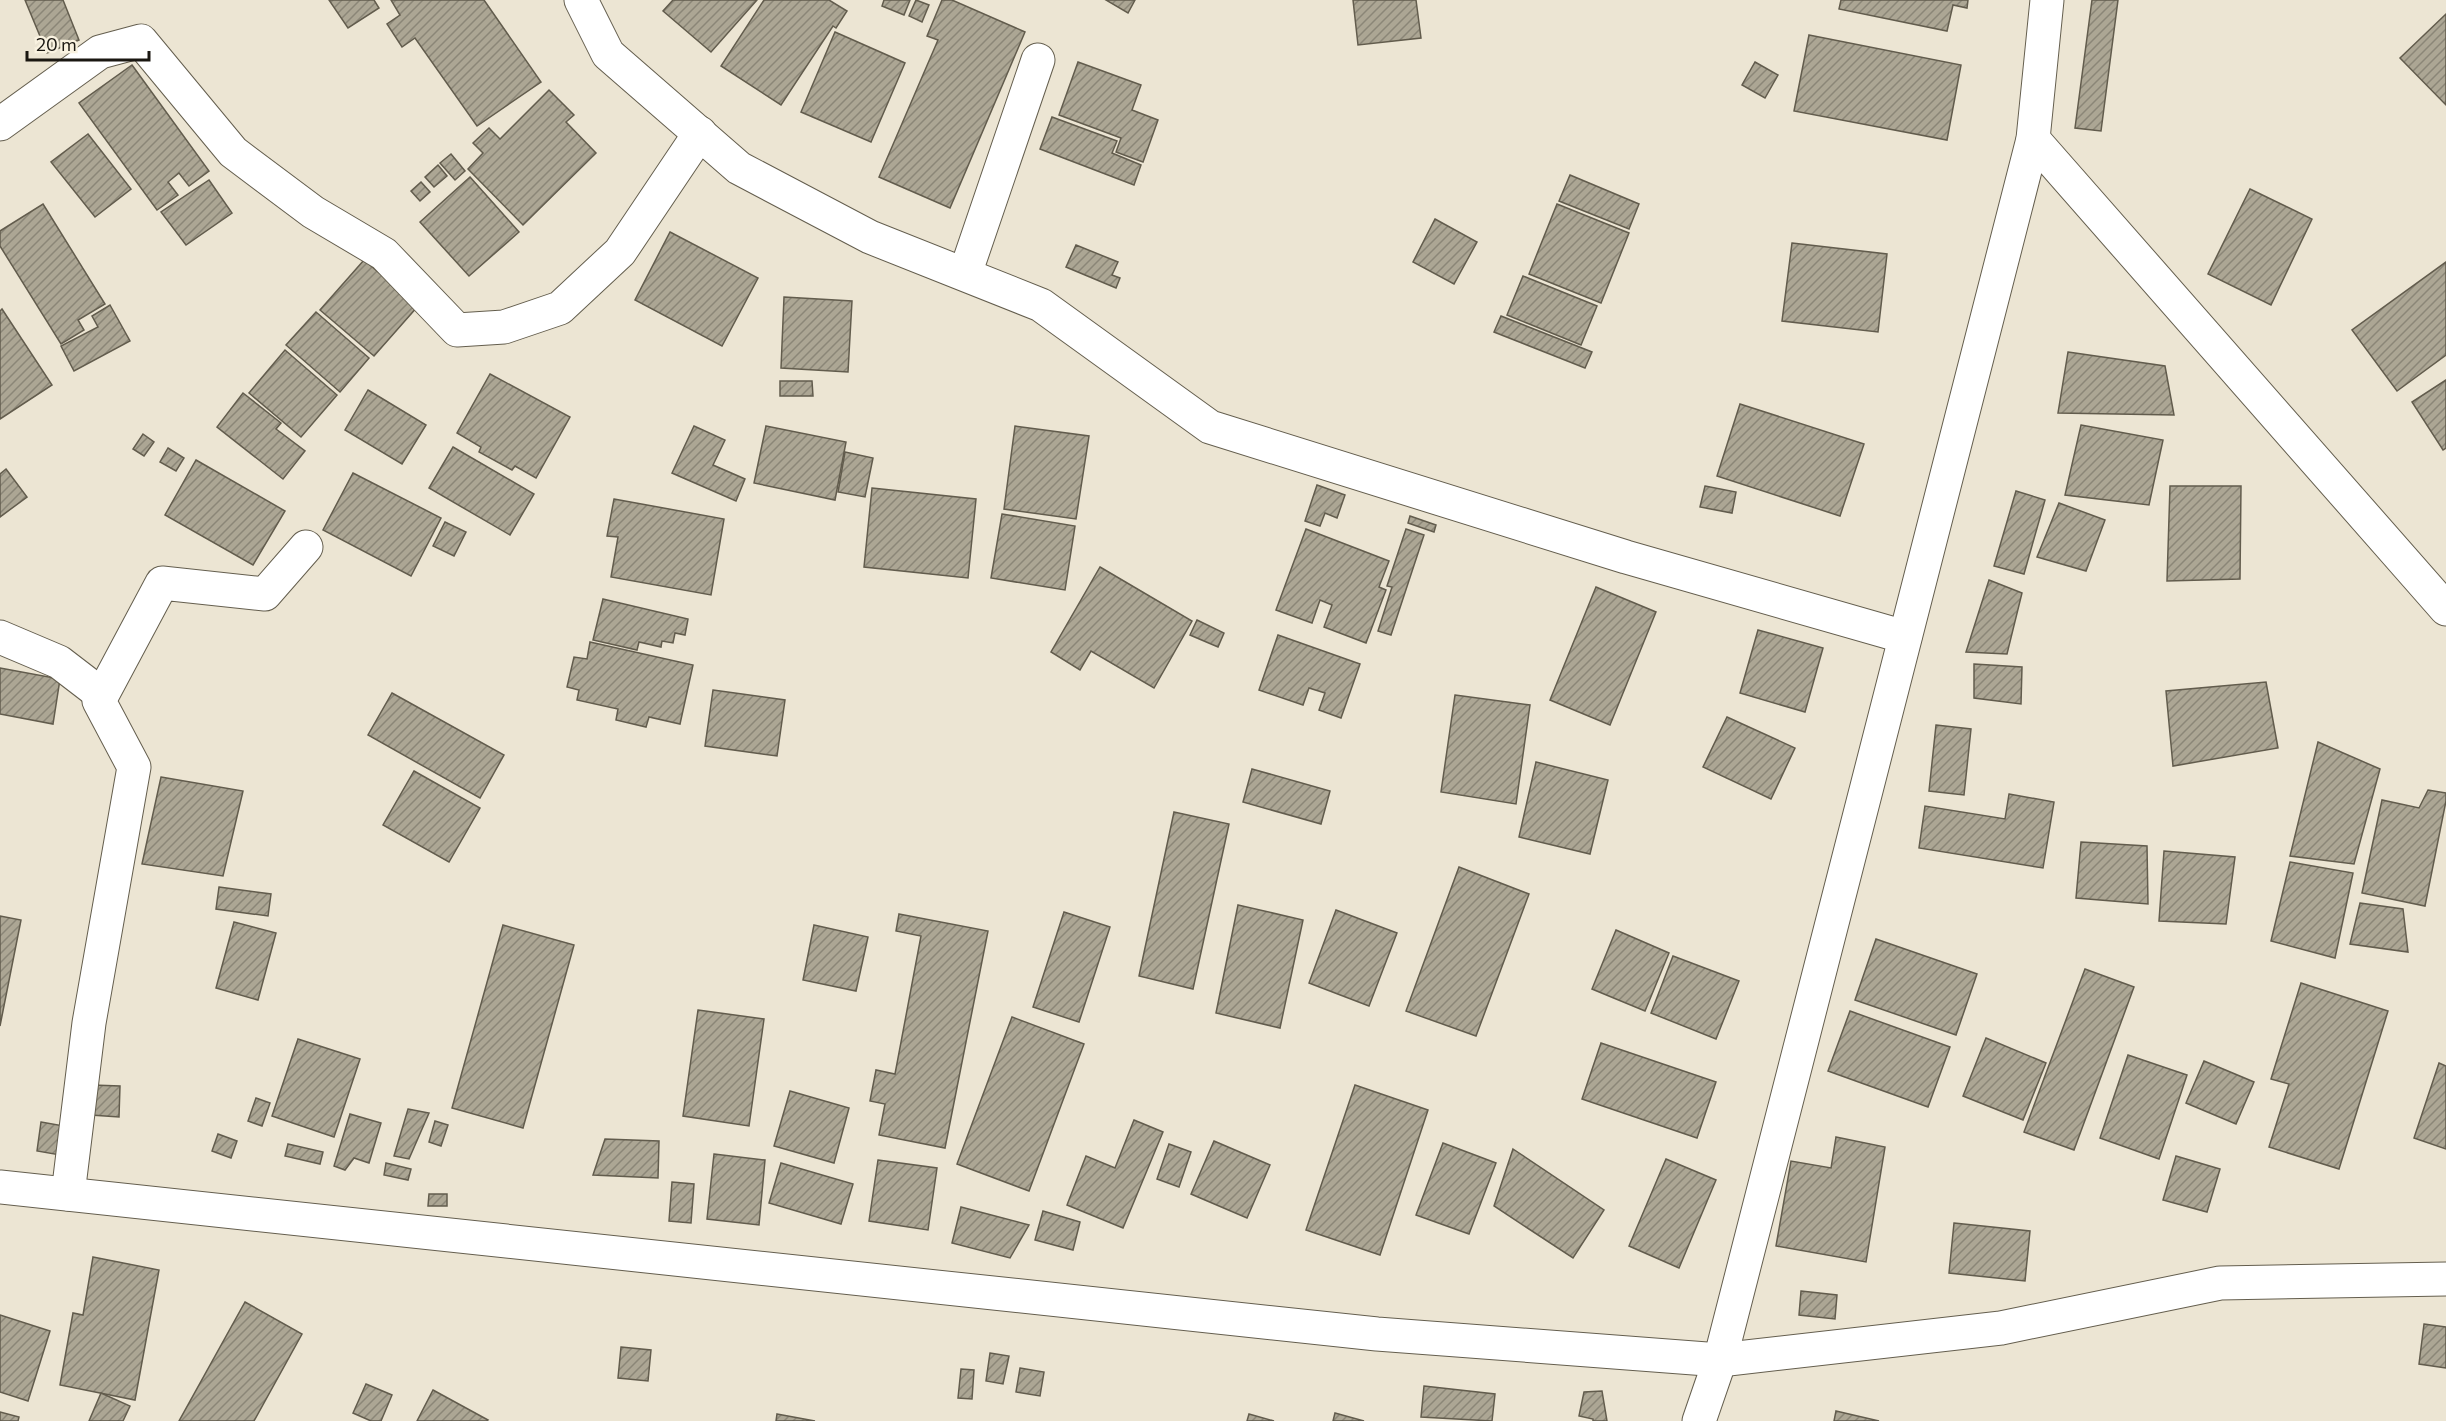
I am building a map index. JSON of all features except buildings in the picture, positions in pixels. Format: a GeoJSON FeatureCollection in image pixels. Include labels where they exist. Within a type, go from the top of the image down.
{"type":"FeatureCollection","features":[{"type":"Feature","properties":{"kind":"street"},"geometry":{"type":"LineString","coordinates":[[581,0],[608,54],[700,134],[750,173],[870,237],[1041,305],[1210,427],[1626,557],[1905,637]]}},
{"type":"Feature","properties":{"kind":"street"},"geometry":{"type":"LineString","coordinates":[[1699,1421],[1720,1360],[2033,139],[2047,0]]}},
{"type":"Feature","properties":{"kind":"street"},"geometry":{"type":"LineString","coordinates":[[0,124],[100,52],[141,40],[233,152],[313,212],[384,254],[457,330],[504,327],[560,308],[620,252],[700,134]]}},
{"type":"Feature","properties":{"kind":"street"},"geometry":{"type":"LineString","coordinates":[[965,274],[1038,60]]}},
{"type":"Feature","properties":{"kind":"street"},"geometry":{"type":"LineString","coordinates":[[2033,139],[2446,609]]}},
{"type":"Feature","properties":{"kind":"street"},"geometry":{"type":"LineString","coordinates":[[68,1194],[89,1023],[134,767],[99,701],[162,582],[265,594],[306,547]]}},
{"type":"Feature","properties":{"kind":"street"},"geometry":{"type":"LineString","coordinates":[[0,637],[59,662],[102,695]]}},
{"type":"Feature","properties":{"kind":"street"},"geometry":{"type":"LineString","coordinates":[[0,1187],[1377,1334],[1720,1360],[2001,1328],[2220,1283],[2446,1279]]}}]}
